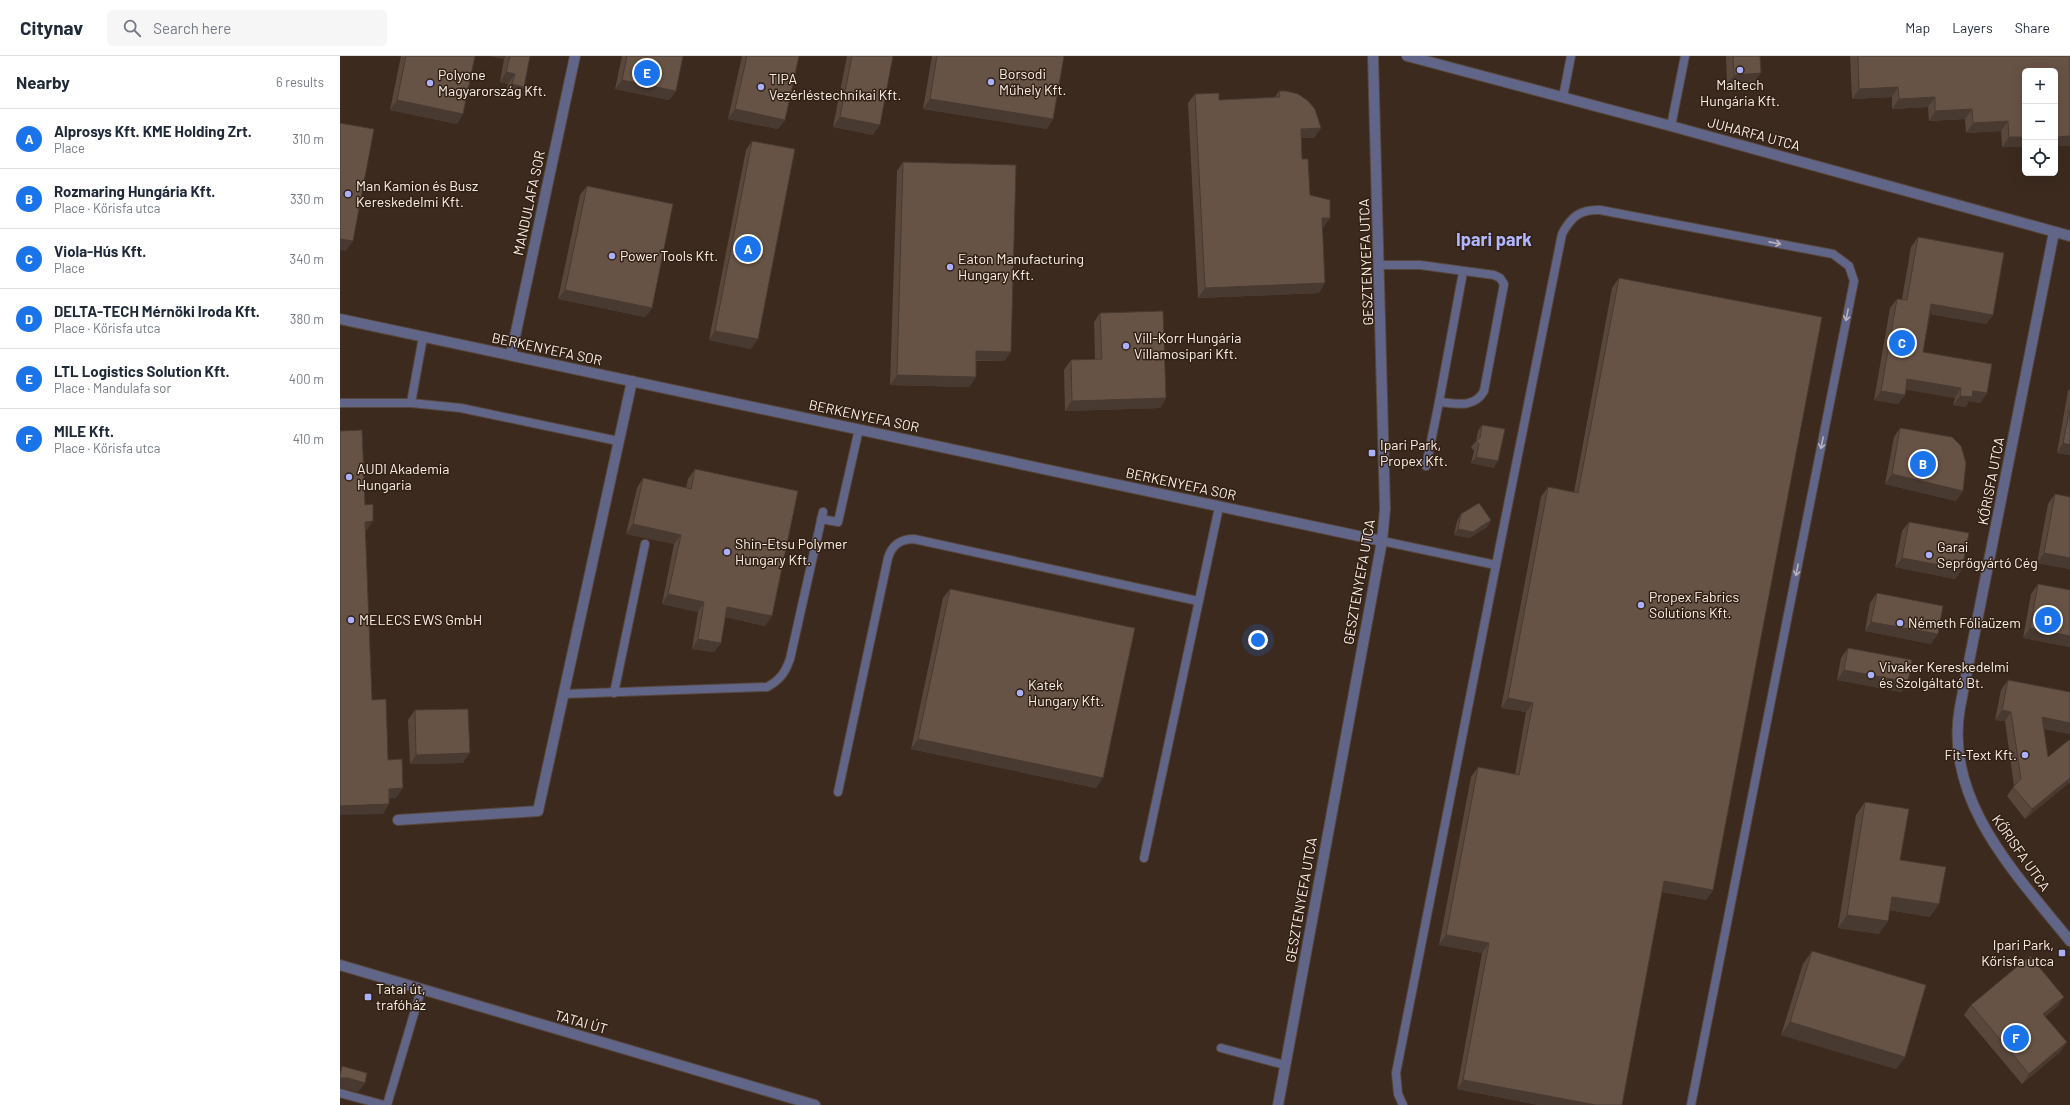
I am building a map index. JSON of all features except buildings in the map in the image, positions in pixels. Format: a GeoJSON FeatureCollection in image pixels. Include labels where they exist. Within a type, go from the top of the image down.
{"type":"FeatureCollection","features":[{"type":"Feature","properties":{"kind":"street","name":"MANDULAFA SOR"},"geometry":{"type":"LineString","coordinates":[[511,356],[574,56]]}},
{"type":"Feature","properties":{"kind":"street","name":"GESZTENYEFA UTCA"},"geometry":{"type":"LineString","coordinates":[[1278,1105],[1382,541],[1386,509],[1373,56]]}},
{"type":"Feature","properties":{"kind":"street","name":"JUHARFA UTCA"},"geometry":{"type":"LineString","coordinates":[[1407,56],[1671,126],[2070,236]]}},
{"type":"Feature","properties":{"kind":"street","name":"KŐRISFA UTCA"},"geometry":{"type":"LineString","coordinates":[[2054,232],[1960,707],[1957,738],[1958,755],[1970,798],[1984,826],[2012,869],[2070,941]]}},
{"type":"Feature","properties":{"kind":"street","name":"BERKENYEFA SOR"},"geometry":{"type":"LineString","coordinates":[[340,319],[1382,541]]}},
{"type":"Feature","properties":{"kind":"street"},"geometry":{"type":"LineString","coordinates":[[398,820],[538,811],[632,381]]}},
{"type":"Feature","properties":{"kind":"street","name":"TATAI ÚT"},"geometry":{"type":"LineString","coordinates":[[340,966],[815,1105]]}},
{"type":"Feature","properties":{"kind":"lane"},"geometry":{"type":"LineString","coordinates":[[1563,97],[1571,56]]}},
{"type":"Feature","properties":{"kind":"lane"},"geometry":{"type":"LineString","coordinates":[[1671,126],[1685,56]]}},
{"type":"Feature","properties":{"kind":"lane"},"geometry":{"type":"LineString","coordinates":[[1403,1105],[1398,1094],[1396,1072],[1562,234],[1570,221],[1580,212],[1588,209],[1834,254],[1849,266],[1854,281],[1691,1105]]}},
{"type":"Feature","properties":{"kind":"lane"},"geometry":{"type":"LineString","coordinates":[[1380,265],[1420,265],[1494,275],[1500,278],[1504,284],[1484,391],[1481,396],[1471,404],[1440,402]]}},
{"type":"Feature","properties":{"kind":"lane"},"geometry":{"type":"LineString","coordinates":[[1426,466],[1440,402],[1463,272]]}},
{"type":"Feature","properties":{"kind":"lane"},"geometry":{"type":"LineString","coordinates":[[411,403],[423,337]]}},
{"type":"Feature","properties":{"kind":"lane"},"geometry":{"type":"LineString","coordinates":[[340,403],[411,403],[461,408],[618,441]]}},
{"type":"Feature","properties":{"kind":"lane"},"geometry":{"type":"LineString","coordinates":[[563,694],[767,687],[781,678],[786,672],[790,659],[822,515],[838,522],[859,429]]}},
{"type":"Feature","properties":{"kind":"lane"},"geometry":{"type":"LineString","coordinates":[[1144,858],[1219,506]]}},
{"type":"Feature","properties":{"kind":"lane"},"geometry":{"type":"LineString","coordinates":[[838,792],[888,558],[891,550],[901,541],[914,539],[1198,601]]}},
{"type":"Feature","properties":{"kind":"lane"},"geometry":{"type":"LineString","coordinates":[[1382,541],[1496,565]]}},
{"type":"Feature","properties":{"kind":"lane"},"geometry":{"type":"LineString","coordinates":[[614,693],[645,544]]}},
{"type":"Feature","properties":{"kind":"lane"},"geometry":{"type":"LineString","coordinates":[[388,1105],[421,990]]}},
{"type":"Feature","properties":{"kind":"lane"},"geometry":{"type":"LineString","coordinates":[[1221,1048],[1285,1065]]}},
{"type":"Feature","properties":{"kind":"lane"},"geometry":{"type":"LineString","coordinates":[[340,1093],[384,1105]]}},
{"type":"Feature","properties":{"kind":"place","name":"Maltech Hungária Kft."},"geometry":{"type":"Point","coordinates":[1740,70]}},
{"type":"Feature","properties":{"kind":"place","name":"LTL Logistics Solution Kft."},"geometry":{"type":"Point","coordinates":[647,73]}},
{"type":"Feature","properties":{"kind":"place","name":"Borsodi Műhely Kft."},"geometry":{"type":"Point","coordinates":[991,82]}},
{"type":"Feature","properties":{"kind":"place","name":"Polyone Magyarország Kft."},"geometry":{"type":"Point","coordinates":[430,83]}},
{"type":"Feature","properties":{"kind":"place","name":"TIPA Vezérléstechnikai Kft."},"geometry":{"type":"Point","coordinates":[761,87]}},
{"type":"Feature","properties":{"kind":"place","name":"Man Kamion és Busz Kereskedelmi Kft."},"geometry":{"type":"Point","coordinates":[348,194]}},
{"type":"Feature","properties":{"kind":"place","name":"Alprosys Kft. KME Holding Zrt."},"geometry":{"type":"Point","coordinates":[748,249]}},
{"type":"Feature","properties":{"kind":"place","name":"Power Tools Kft."},"geometry":{"type":"Point","coordinates":[612,256]}},
{"type":"Feature","properties":{"kind":"place","name":"Eaton Manufacturing Hungary Kft."},"geometry":{"type":"Point","coordinates":[950,267]}},
{"type":"Feature","properties":{"kind":"place","name":"Viola-Hús Kft."},"geometry":{"type":"Point","coordinates":[1902,343]}},
{"type":"Feature","properties":{"kind":"place","name":"Vill-Korr Hungária Villamosipari Kft."},"geometry":{"type":"Point","coordinates":[1126,346]}},
{"type":"Feature","properties":{"kind":"place","name":"Ipari Park, Propex Kft."},"geometry":{"type":"Point","coordinates":[1372,453]}},
{"type":"Feature","properties":{"kind":"place","name":"Rozmaring Hungária Kft."},"geometry":{"type":"Point","coordinates":[1923,464]}},
{"type":"Feature","properties":{"kind":"place","name":"AUDI Akademia Hungaria"},"geometry":{"type":"Point","coordinates":[349,477]}},
{"type":"Feature","properties":{"kind":"place","name":"Shin-Etsu Polymer Hungary Kft."},"geometry":{"type":"Point","coordinates":[727,552]}},
{"type":"Feature","properties":{"kind":"place","name":"Garai Seprőgyártó Cég"},"geometry":{"type":"Point","coordinates":[1929,555]}},
{"type":"Feature","properties":{"kind":"place","name":"Propex Fabrics Solutions Kft."},"geometry":{"type":"Point","coordinates":[1641,605]}},
{"type":"Feature","properties":{"kind":"place","name":"MELECS EWS GmbH"},"geometry":{"type":"Point","coordinates":[351,620]}},
{"type":"Feature","properties":{"kind":"place","name":"DELTA-TECH Mérnöki Iroda Kft."},"geometry":{"type":"Point","coordinates":[2048,620]}},
{"type":"Feature","properties":{"kind":"place","name":"Németh Fóliaüzem"},"geometry":{"type":"Point","coordinates":[1900,623]}},
{"type":"Feature","properties":{"kind":"place","name":"Vivaker Kereskedelmi és Szolgáltató Bt."},"geometry":{"type":"Point","coordinates":[1871,675]}},
{"type":"Feature","properties":{"kind":"place","name":"Katek Hungary Kft."},"geometry":{"type":"Point","coordinates":[1020,693]}},
{"type":"Feature","properties":{"kind":"place","name":"Fit-Text Kft."},"geometry":{"type":"Point","coordinates":[2025,755]}},
{"type":"Feature","properties":{"kind":"place","name":"Ipari Park, Kőrisfa utca"},"geometry":{"type":"Point","coordinates":[2062,953]}},
{"type":"Feature","properties":{"kind":"place","name":"Tatai út, trafóház"},"geometry":{"type":"Point","coordinates":[368,997]}},
{"type":"Feature","properties":{"kind":"place","name":"MILE Kft."},"geometry":{"type":"Point","coordinates":[2016,1038]}},
{"type":"Feature","properties":{"kind":"district","name":"Ipari park"},"geometry":{"type":"Point","coordinates":[1494,240]}}]}
